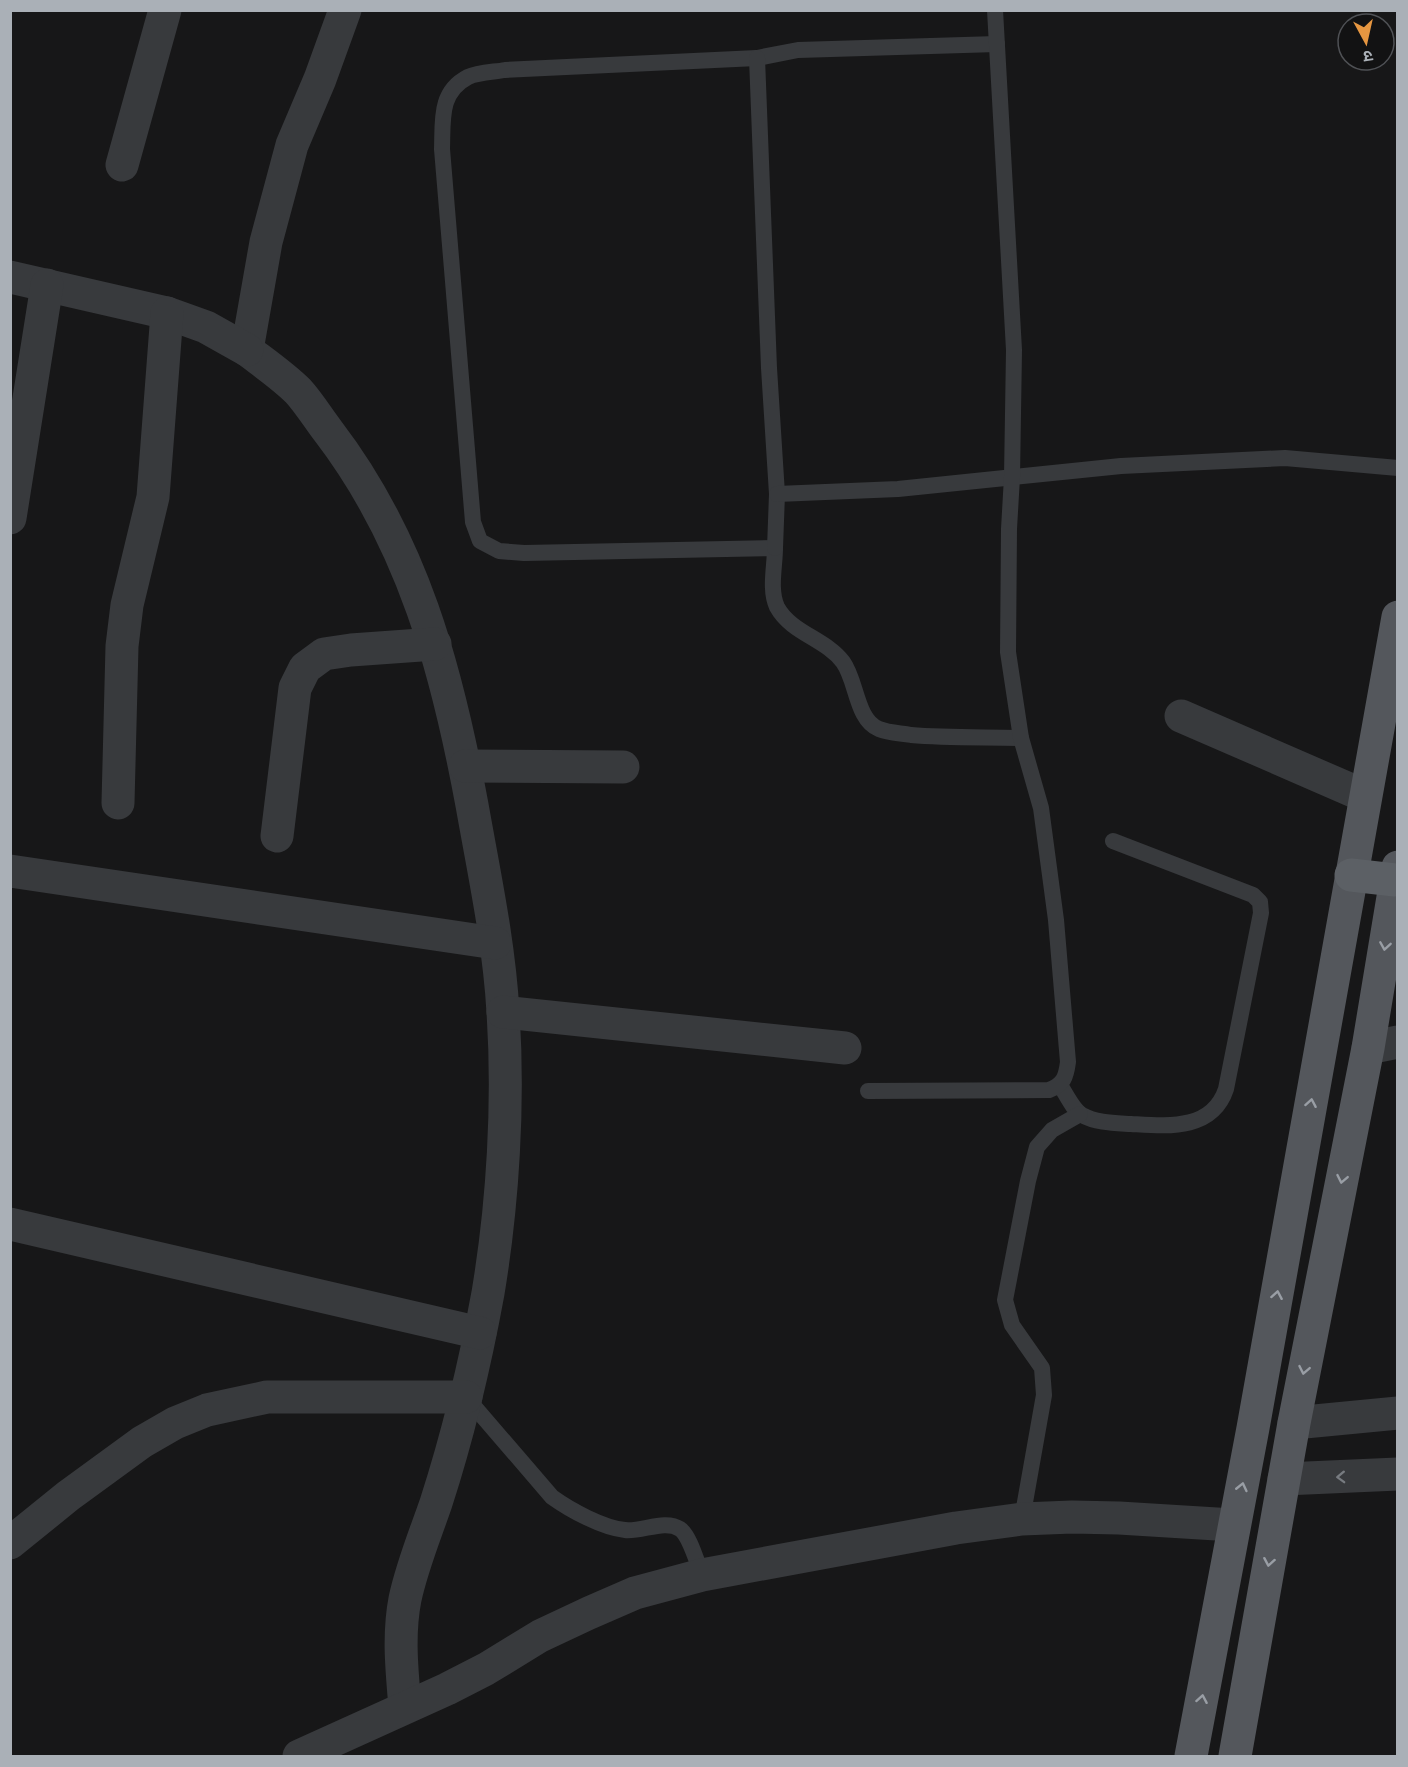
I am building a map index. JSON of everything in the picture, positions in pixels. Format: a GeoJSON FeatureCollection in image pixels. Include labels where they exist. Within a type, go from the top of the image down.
{"type":"FeatureCollection","features":[{"type":"Feature","properties":{"kind":"highway"},"geometry":{"type":"LineString","coordinates":[[1351,875],[1396,874]]}},
{"type":"Feature","properties":{"kind":"main road"},"geometry":{"type":"LineString","coordinates":[[1191,1756],[1246,1466],[1398,617]]}},
{"type":"Feature","properties":{"kind":"main road"},"geometry":{"type":"LineString","coordinates":[[1235,1756],[1294,1422],[1383,1045],[1396,874]]}},
{"type":"Feature","properties":{"kind":"street"},"geometry":{"type":"LineString","coordinates":[[122,165],[165,10]]}},
{"type":"Feature","properties":{"kind":"street"},"geometry":{"type":"LineString","coordinates":[[247,350],[266,242],[292,145],[320,79],[345,10]]}},
{"type":"Feature","properties":{"kind":"street"},"geometry":{"type":"LineString","coordinates":[[10,277],[167,313],[206,327],[247,350],[297,391],[344,451],[388,524],[409,570],[435,644],[465,766],[490,903],[503,1011],[503,1152],[488,1290],[466,1397],[435,1504],[417,1552],[404,1602],[401,1648],[405,1707]]}},
{"type":"Feature","properties":{"kind":"street"},"geometry":{"type":"LineString","coordinates":[[10,518],[47,285]]}},
{"type":"Feature","properties":{"kind":"street"},"geometry":{"type":"LineString","coordinates":[[118,803],[122,646],[127,605],[153,497],[167,313]]}},
{"type":"Feature","properties":{"kind":"street"},"geometry":{"type":"LineString","coordinates":[[277,836],[295,688],[305,668],[324,654],[435,644]]}},
{"type":"Feature","properties":{"kind":"street"},"geometry":{"type":"LineString","coordinates":[[1181,716],[1365,796]]}},
{"type":"Feature","properties":{"kind":"street"},"geometry":{"type":"LineString","coordinates":[[465,766],[623,767]]}},
{"type":"Feature","properties":{"kind":"street"},"geometry":{"type":"LineString","coordinates":[[10,871],[495,943]]}},
{"type":"Feature","properties":{"kind":"street"},"geometry":{"type":"LineString","coordinates":[[503,1011],[845,1048]]}},
{"type":"Feature","properties":{"kind":"street"},"geometry":{"type":"LineString","coordinates":[[10,1224],[480,1333]]}},
{"type":"Feature","properties":{"kind":"street"},"geometry":{"type":"LineString","coordinates":[[10,1544],[68,1496],[142,1442],[175,1423],[207,1410],[267,1396],[466,1397]]}},
{"type":"Feature","properties":{"kind":"street"},"geometry":{"type":"LineString","coordinates":[[1294,1422],[1398,1413]]}},
{"type":"Feature","properties":{"kind":"street"},"geometry":{"type":"LineString","coordinates":[[1284,1479],[1398,1474]]}},
{"type":"Feature","properties":{"kind":"street"},"geometry":{"type":"LineString","coordinates":[[299,1756],[457,1684],[540,1636],[589,1613],[635,1593],[702,1575],[956,1528],[1022,1519],[1107,1517],[1233,1525]]}},
{"type":"Feature","properties":{"kind":"lane"},"geometry":{"type":"LineString","coordinates":[[868,1091],[1049,1090],[1060,1086],[1066,1078],[1068,1062],[1056,920],[1041,808],[1021,738],[1008,652],[1014,350],[995,10]]}},
{"type":"Feature","properties":{"kind":"lane"},"geometry":{"type":"LineString","coordinates":[[775,548],[499,552],[480,541],[473,522],[442,149],[444,110],[450,90],[469,76],[505,70],[757,58],[798,50],[997,44]]}},
{"type":"Feature","properties":{"kind":"lane"},"geometry":{"type":"LineString","coordinates":[[757,58],[769,368],[777,494],[773,591],[776,604],[784,618],[826,645],[838,656],[846,666],[866,720],[877,729],[938,737],[1021,738]]}},
{"type":"Feature","properties":{"kind":"lane"},"geometry":{"type":"LineString","coordinates":[[777,494],[898,489],[1121,466],[1286,458],[1398,468]]}},
{"type":"Feature","properties":{"kind":"lane"},"geometry":{"type":"LineString","coordinates":[[1060,1086],[1080,1114],[1101,1122],[1170,1126],[1188,1124],[1214,1110],[1222,1101],[1261,913],[1260,902],[1253,895],[1113,841]]}},
{"type":"Feature","properties":{"kind":"lane"},"geometry":{"type":"LineString","coordinates":[[1022,1519],[1044,1395],[1043,1377],[1042,1368],[1012,1325],[1005,1300],[1028,1181],[1037,1148],[1052,1130],[1080,1114]]}},
{"type":"Feature","properties":{"kind":"lane"},"geometry":{"type":"LineString","coordinates":[[466,1397],[552,1497],[565,1506],[613,1527],[626,1530],[674,1526],[683,1531],[702,1575]]}}]}
